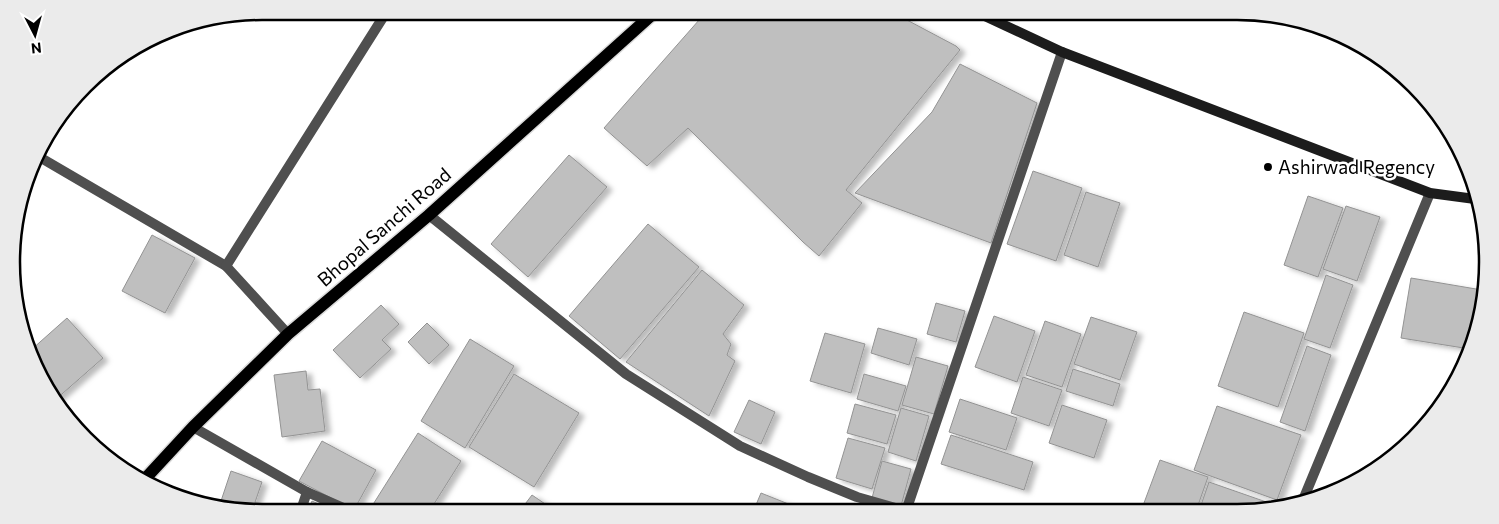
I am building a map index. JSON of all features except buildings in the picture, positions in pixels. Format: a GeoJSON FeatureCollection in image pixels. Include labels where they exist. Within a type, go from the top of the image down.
{"type":"FeatureCollection","features":[{"type":"Feature","properties":{"kind":"main road","name":"Bhopal Sanchi Road"},"geometry":{"type":"LineString","coordinates":[[148,476],[193,427],[288,334],[429,215],[646,20]]}},
{"type":"Feature","properties":{"kind":"main road"},"geometry":{"type":"LineString","coordinates":[[993,20],[1062,52],[1430,193],[1471,198]]}},
{"type":"Feature","properties":{"kind":"street"},"geometry":{"type":"LineString","coordinates":[[226,266],[381,20]]}},
{"type":"Feature","properties":{"kind":"street"},"geometry":{"type":"LineString","coordinates":[[908,504],[1062,52]]}},
{"type":"Feature","properties":{"kind":"street"},"geometry":{"type":"LineString","coordinates":[[43,159],[226,266],[288,334]]}},
{"type":"Feature","properties":{"kind":"street"},"geometry":{"type":"LineString","coordinates":[[1307,494],[1430,193]]}},
{"type":"Feature","properties":{"kind":"street"},"geometry":{"type":"LineString","coordinates":[[429,215],[626,374],[740,446],[856,497],[881,504]]}},
{"type":"Feature","properties":{"kind":"street"},"geometry":{"type":"LineString","coordinates":[[193,427],[307,492],[336,504]]}},
{"type":"Feature","properties":{"kind":"street"},"geometry":{"type":"LineString","coordinates":[[303,504],[307,492]]}},
{"type":"Feature","properties":{"kind":"place","name":"Ashirwad Regency"},"geometry":{"type":"Point","coordinates":[1268,167]}}]}
